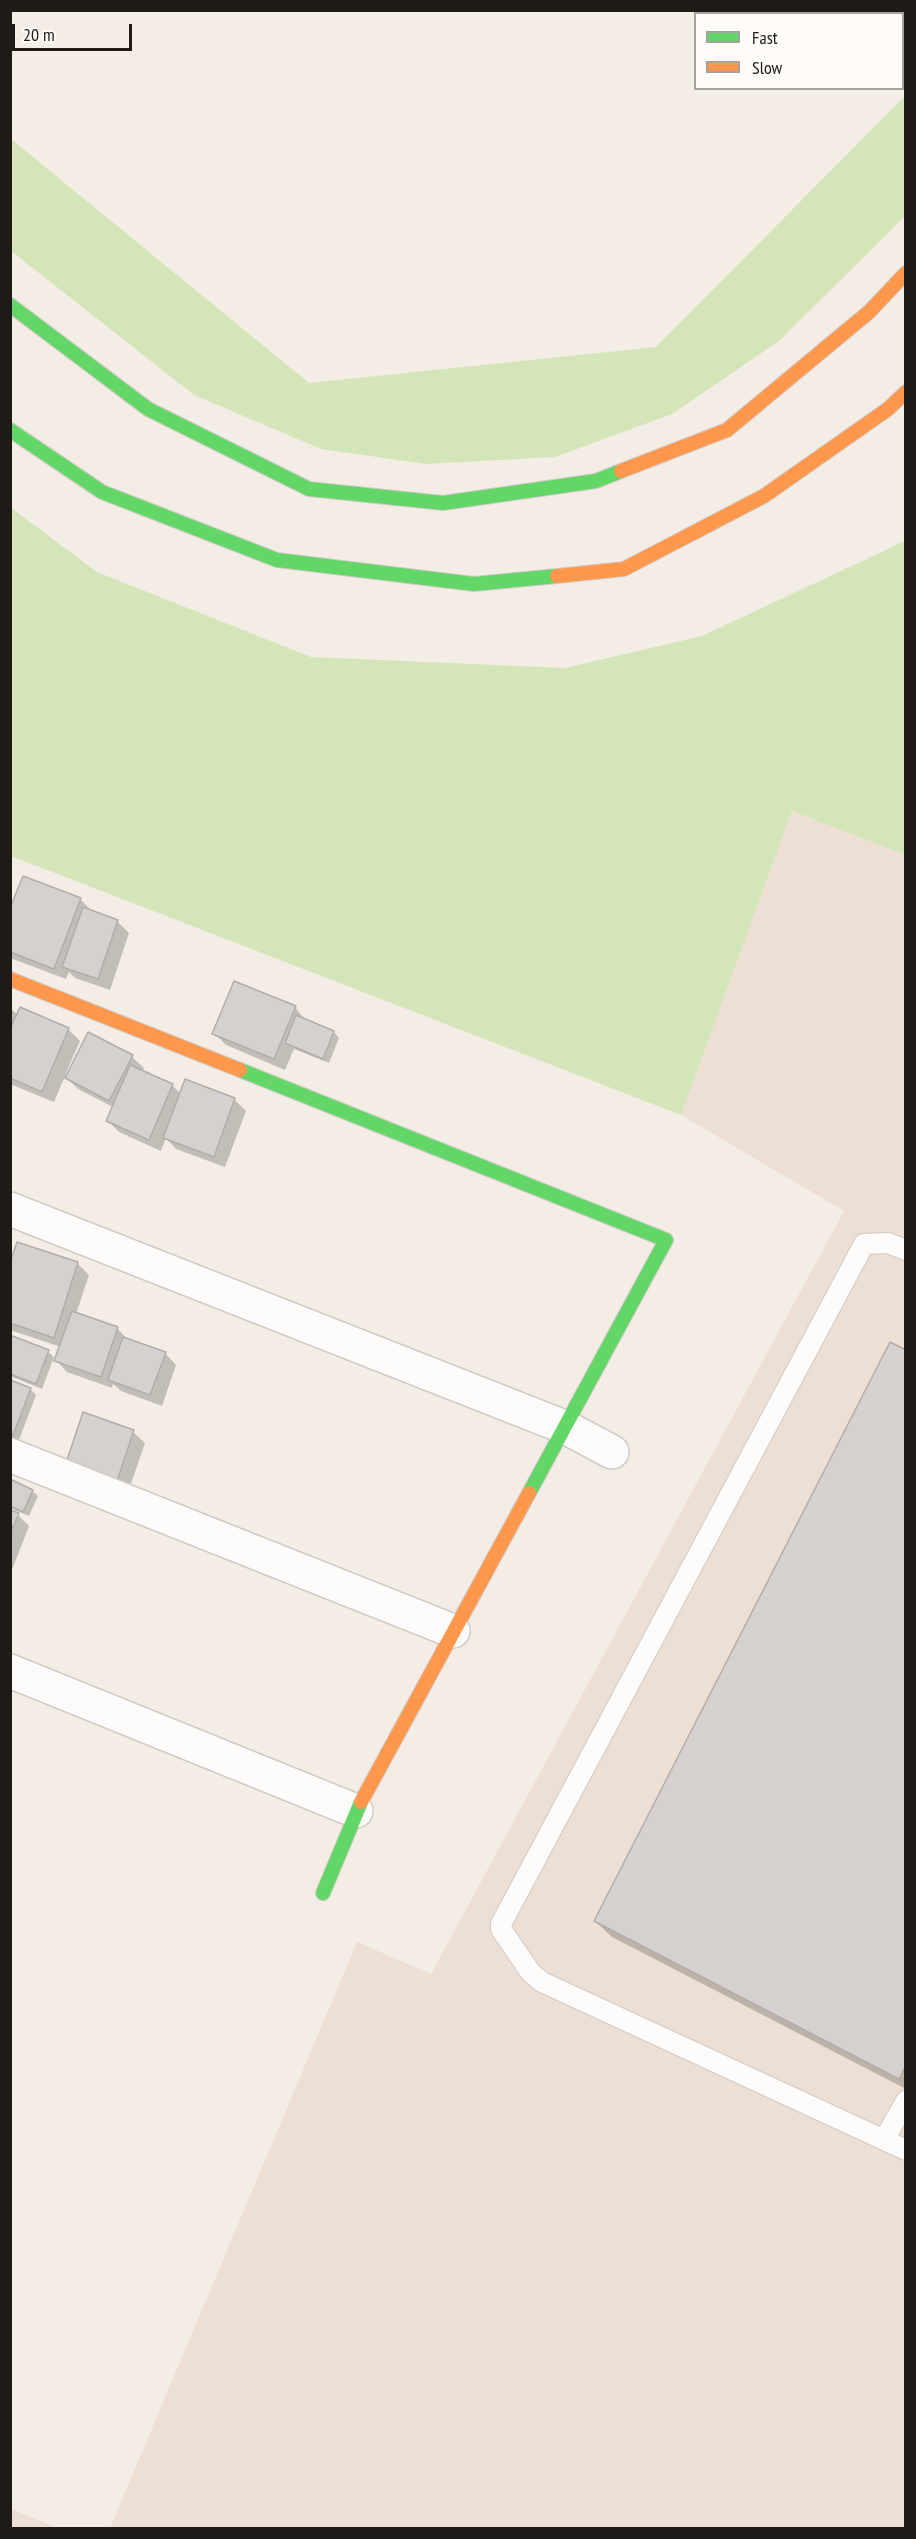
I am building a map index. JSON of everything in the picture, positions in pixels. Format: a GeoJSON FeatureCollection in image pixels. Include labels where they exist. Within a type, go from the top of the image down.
{"type":"FeatureCollection","features":[{"type":"Feature","properties":{"kind":"main road"},"geometry":{"type":"LineString","coordinates":[[10,305],[148,409],[309,489],[443,503],[596,481],[727,429],[869,312],[906,273]]}},
{"type":"Feature","properties":{"kind":"main road"},"geometry":{"type":"LineString","coordinates":[[10,430],[102,492],[277,561],[474,584],[624,569],[764,496],[888,409],[906,392]]}},
{"type":"Feature","properties":{"kind":"main road"},"geometry":{"type":"LineString","coordinates":[[10,979],[666,1240],[567,1428],[453,1631],[356,1811],[323,1893]]}},
{"type":"Feature","properties":{"kind":"street"},"geometry":{"type":"LineString","coordinates":[[10,1209],[567,1428],[612,1452]]}},
{"type":"Feature","properties":{"kind":"street"},"geometry":{"type":"LineString","coordinates":[[10,1455],[453,1631]]}},
{"type":"Feature","properties":{"kind":"street"},"geometry":{"type":"LineString","coordinates":[[10,1671],[356,1811]]}},
{"type":"Feature","properties":{"kind":"lane"},"geometry":{"type":"LineString","coordinates":[[906,1250],[888,1243],[864,1244],[501,1924],[501,1929],[531,1973],[542,1982],[885,2138],[906,2150]]}},
{"type":"Feature","properties":{"kind":"lane"},"geometry":{"type":"LineString","coordinates":[[885,2138],[906,2101]]}},
{"type":"Feature","properties":{"kind":"shaded area"},"geometry":{"type":"Polygon","coordinates":[[[792,811],[905,855],[905,2528],[110,2528],[357,1942],[431,1974],[844,1211],[681,1115],[792,811]]]}},
{"type":"Feature","properties":{"kind":"shaded area"},"geometry":{"type":"Polygon","coordinates":[[[11,2509],[57,2528],[11,2528],[11,2509]]]}},
{"type":"Feature","properties":{"kind":"green space"},"geometry":{"type":"Polygon","coordinates":[[[905,96],[905,216],[779,341],[672,414],[555,457],[426,464],[321,449],[194,395],[11,251],[11,139],[309,383],[656,347],[905,96]]]}},
{"type":"Feature","properties":{"kind":"green space"},"geometry":{"type":"Polygon","coordinates":[[[10,507],[97,572],[311,657],[565,668],[702,636],[905,541],[905,855],[792,811],[681,1115],[11,856],[10,507]]]}},
{"type":"Feature","properties":{"kind":"building"},"geometry":{"type":"Polygon","coordinates":[[[23,876],[81,898],[54,969],[10,952],[10,908],[23,876]]]}},
{"type":"Feature","properties":{"kind":"building"},"geometry":{"type":"Polygon","coordinates":[[[83,907],[118,920],[98,979],[62,967],[83,907]]]}},
{"type":"Feature","properties":{"kind":"building"},"geometry":{"type":"Polygon","coordinates":[[[234,981],[296,1006],[274,1059],[212,1034],[234,981]]]}},
{"type":"Feature","properties":{"kind":"building"},"geometry":{"type":"Polygon","coordinates":[[[20,1007],[69,1028],[42,1092],[10,1078],[10,1029],[20,1007]]]}},
{"type":"Feature","properties":{"kind":"building"},"geometry":{"type":"Polygon","coordinates":[[[296,1015],[334,1031],[323,1059],[285,1043],[296,1015]]]}},
{"type":"Feature","properties":{"kind":"building"},"geometry":{"type":"Polygon","coordinates":[[[88,1032],[133,1055],[109,1101],[65,1078],[88,1032]]]}},
{"type":"Feature","properties":{"kind":"building"},"geometry":{"type":"Polygon","coordinates":[[[130,1065],[173,1084],[149,1140],[106,1121],[130,1065]]]}},
{"type":"Feature","properties":{"kind":"building"},"geometry":{"type":"Polygon","coordinates":[[[185,1079],[235,1098],[214,1157],[163,1138],[185,1079]]]}},
{"type":"Feature","properties":{"kind":"building"},"geometry":{"type":"Polygon","coordinates":[[[17,1242],[78,1262],[54,1338],[10,1323],[10,1262],[17,1242]]]}},
{"type":"Feature","properties":{"kind":"building"},"geometry":{"type":"Polygon","coordinates":[[[72,1311],[118,1327],[101,1377],[54,1361],[72,1311]]]}},
{"type":"Feature","properties":{"kind":"building"},"geometry":{"type":"Polygon","coordinates":[[[10,1335],[49,1350],[36,1384],[10,1374],[10,1335]]]}},
{"type":"Feature","properties":{"kind":"building"},"geometry":{"type":"Polygon","coordinates":[[[123,1337],[166,1352],[150,1395],[108,1380],[123,1337]]]}},
{"type":"Feature","properties":{"kind":"building"},"geometry":{"type":"Polygon","coordinates":[[[890,1342],[906,1350],[906,2065],[899,2079],[594,1921],[890,1342]]]}},
{"type":"Feature","properties":{"kind":"building"},"geometry":{"type":"Polygon","coordinates":[[[10,1380],[31,1388],[13,1435],[10,1434],[10,1380]]]}},
{"type":"Feature","properties":{"kind":"building"},"geometry":{"type":"Polygon","coordinates":[[[83,1412],[134,1430],[115,1487],[64,1469],[83,1412]]]}},
{"type":"Feature","properties":{"kind":"building"},"geometry":{"type":"Polygon","coordinates":[[[10,1479],[33,1490],[23,1512],[10,1506],[10,1479]]]}},
{"type":"Feature","properties":{"kind":"building"},"geometry":{"type":"Polygon","coordinates":[[[10,1510],[19,1513],[10,1534],[10,1510]]]}},
{"type":"Feature","properties":{"kind":"traffic: fast"},"geometry":{"type":"LineString","coordinates":[[10,305],[148,409],[309,489],[443,503],[596,481],[621,471]]}},
{"type":"Feature","properties":{"kind":"traffic: fast"},"geometry":{"type":"LineString","coordinates":[[10,430],[102,492],[277,560],[474,584],[557,576]]}},
{"type":"Feature","properties":{"kind":"traffic: fast"},"geometry":{"type":"LineString","coordinates":[[240,1070],[666,1240],[529,1493]]}},
{"type":"Feature","properties":{"kind":"traffic: fast"},"geometry":{"type":"LineString","coordinates":[[323,1893],[361,1802]]}},
{"type":"Feature","properties":{"kind":"traffic: slow"},"geometry":{"type":"LineString","coordinates":[[621,471],[727,430],[869,312],[906,273]]}},
{"type":"Feature","properties":{"kind":"traffic: slow"},"geometry":{"type":"LineString","coordinates":[[557,576],[624,569],[764,496],[888,409],[906,392]]}},
{"type":"Feature","properties":{"kind":"traffic: slow"},"geometry":{"type":"LineString","coordinates":[[10,979],[240,1070]]}},
{"type":"Feature","properties":{"kind":"traffic: slow"},"geometry":{"type":"LineString","coordinates":[[361,1802],[529,1493]]}}]}
